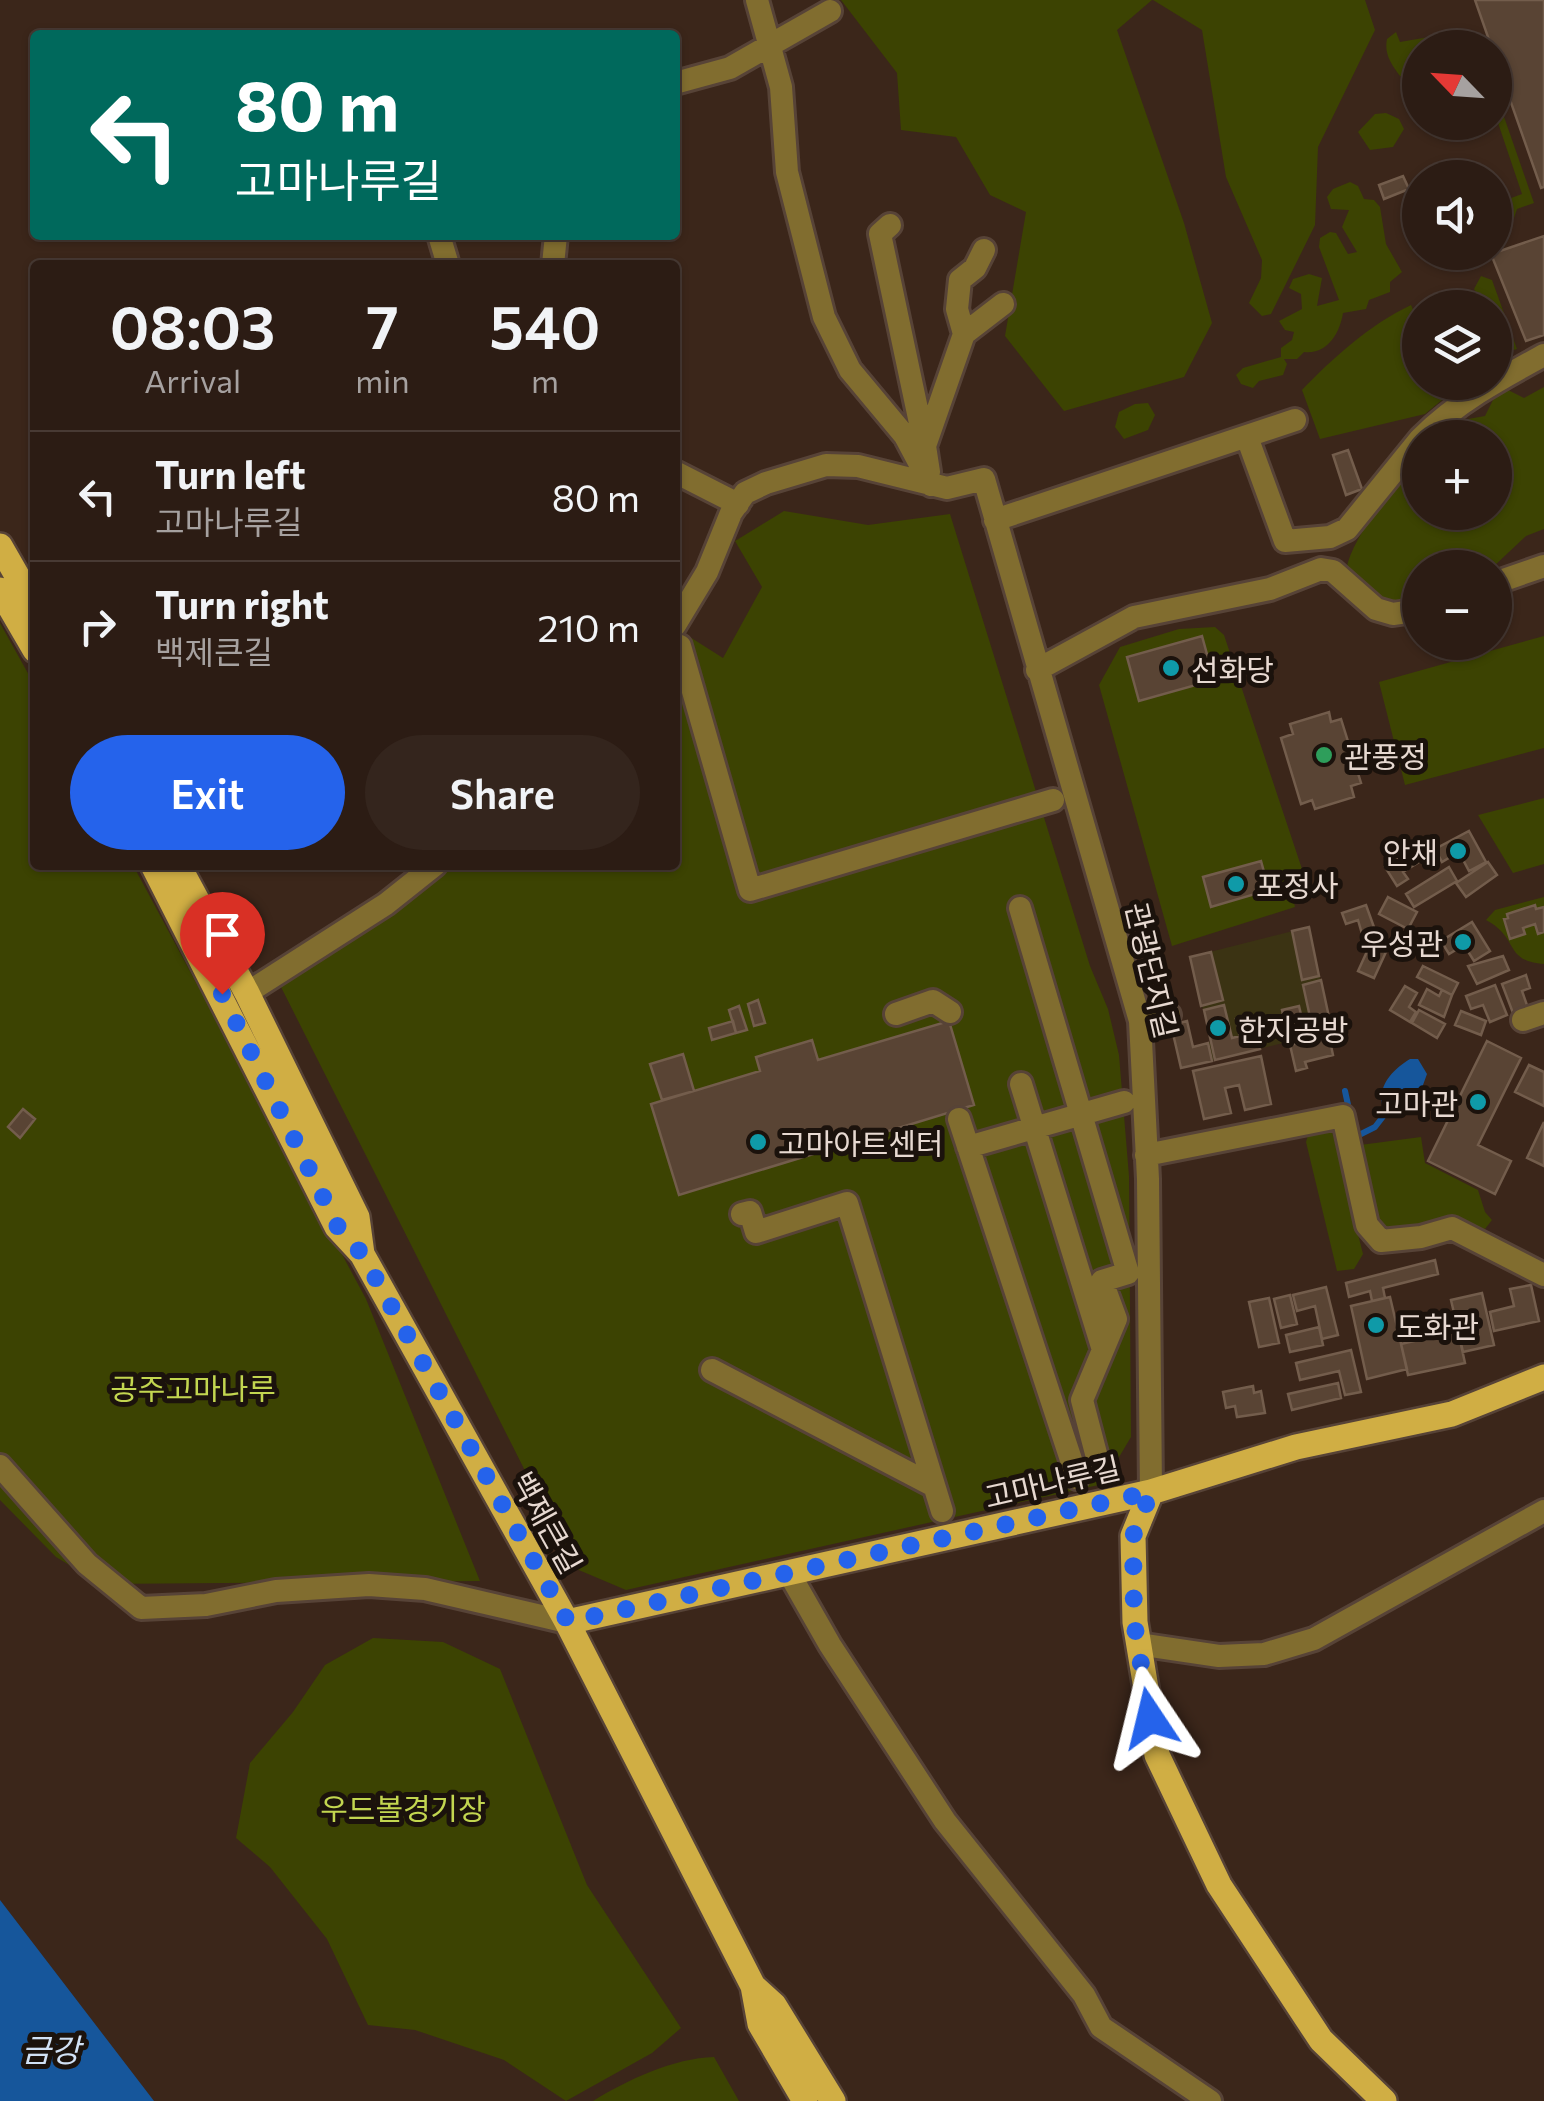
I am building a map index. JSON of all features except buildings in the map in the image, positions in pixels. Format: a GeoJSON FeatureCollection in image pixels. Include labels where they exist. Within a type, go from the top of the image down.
{"type":"FeatureCollection","features":[{"type":"Feature","properties":{"kind":"main road"},"geometry":{"type":"LineString","coordinates":[[0,546],[30,597]]}},
{"type":"Feature","properties":{"kind":"main road"},"geometry":{"type":"LineString","coordinates":[[0,590],[30,641]]}},
{"type":"Feature","properties":{"kind":"main road","name":"백제큰길"},"geometry":{"type":"LineString","coordinates":[[155,870],[338,1227],[362,1254],[568,1622],[753,1986],[760,2024],[805,2101]]}},
{"type":"Feature","properties":{"kind":"main road","name":"백제큰길"},"geometry":{"type":"LineString","coordinates":[[181,870],[248,993],[357,1217],[362,1254]]}},
{"type":"Feature","properties":{"kind":"main road","name":"고마나루길"},"geometry":{"type":"LineString","coordinates":[[568,1622],[1151,1492],[1296,1447],[1452,1414],[1544,1377]]}},
{"type":"Feature","properties":{"kind":"main road"},"geometry":{"type":"LineString","coordinates":[[1151,1492],[1133,1536],[1138,1644],[1157,1756],[1219,1885],[1321,2040],[1384,2101]]}},
{"type":"Feature","properties":{"kind":"main road","name":"백제큰길"},"geometry":{"type":"LineString","coordinates":[[753,1986],[774,2004],[833,2101]]}},
{"type":"Feature","properties":{"kind":"street"},"geometry":{"type":"LineString","coordinates":[[757,0],[781,87],[787,172],[824,316],[850,370],[905,436],[931,485]]}},
{"type":"Feature","properties":{"kind":"street"},"geometry":{"type":"LineString","coordinates":[[680,81],[730,68],[830,11]]}},
{"type":"Feature","properties":{"kind":"street"},"geometry":{"type":"LineString","coordinates":[[890,225],[880,234],[931,485]]}},
{"type":"Feature","properties":{"kind":"street"},"geometry":{"type":"LineString","coordinates":[[964,334],[957,309],[960,280],[975,268],[984,250]]}},
{"type":"Feature","properties":{"kind":"street"},"geometry":{"type":"LineString","coordinates":[[925,446],[964,334],[1003,304]]}},
{"type":"Feature","properties":{"kind":"street"},"geometry":{"type":"LineString","coordinates":[[1440,420],[1475,394],[1544,356]]}},
{"type":"Feature","properties":{"kind":"street"},"geometry":{"type":"LineString","coordinates":[[995,520],[1296,420]]}},
{"type":"Feature","properties":{"kind":"street"},"geometry":{"type":"LineString","coordinates":[[1248,436],[1285,541],[1330,537],[1347,529],[1402,461]]}},
{"type":"Feature","properties":{"kind":"street"},"geometry":{"type":"LineString","coordinates":[[680,632],[746,494],[766,483],[826,465],[858,466],[931,485]]}},
{"type":"Feature","properties":{"kind":"street"},"geometry":{"type":"LineString","coordinates":[[680,475],[738,504]]}},
{"type":"Feature","properties":{"kind":"street","name":"관광단지길"},"geometry":{"type":"LineString","coordinates":[[931,485],[948,488],[984,479],[1140,1021],[1151,1492]]}},
{"type":"Feature","properties":{"kind":"street"},"geometry":{"type":"LineString","coordinates":[[1512,577],[1544,566]]}},
{"type":"Feature","properties":{"kind":"street"},"geometry":{"type":"LineString","coordinates":[[1037,670],[1134,617],[1226,608],[1321,570],[1333,571],[1376,609],[1402,613]]}},
{"type":"Feature","properties":{"kind":"street"},"geometry":{"type":"LineString","coordinates":[[680,643],[750,890],[1052,800]]}},
{"type":"Feature","properties":{"kind":"street"},"geometry":{"type":"LineString","coordinates":[[248,993],[386,904],[429,870]]}},
{"type":"Feature","properties":{"kind":"street"},"geometry":{"type":"LineString","coordinates":[[1020,908],[1128,1273],[1102,1281],[1116,1319],[1082,1400],[1100,1464]]}},
{"type":"Feature","properties":{"kind":"street"},"geometry":{"type":"LineString","coordinates":[[896,1014],[932,1001],[950,1012]]}},
{"type":"Feature","properties":{"kind":"street"},"geometry":{"type":"LineString","coordinates":[[1140,1021],[1169,1014]]}},
{"type":"Feature","properties":{"kind":"street"},"geometry":{"type":"LineString","coordinates":[[1021,1084],[1104,1350]]}},
{"type":"Feature","properties":{"kind":"street"},"geometry":{"type":"LineString","coordinates":[[968,1147],[1124,1102]]}},
{"type":"Feature","properties":{"kind":"street"},"geometry":{"type":"LineString","coordinates":[[1146,1155],[1343,1116],[1367,1225],[1380,1241],[1421,1237],[1452,1228],[1544,1275]]}},
{"type":"Feature","properties":{"kind":"street"},"geometry":{"type":"LineString","coordinates":[[959,1119],[1078,1478]]}},
{"type":"Feature","properties":{"kind":"street"},"geometry":{"type":"LineString","coordinates":[[742,1214],[750,1212],[756,1232],[848,1203],[942,1511]]}},
{"type":"Feature","properties":{"kind":"street"},"geometry":{"type":"LineString","coordinates":[[712,1370],[934,1486]]}},
{"type":"Feature","properties":{"kind":"street"},"geometry":{"type":"LineString","coordinates":[[0,1466],[86,1564],[142,1608],[206,1605],[276,1591],[369,1586],[425,1589],[568,1622]]}},
{"type":"Feature","properties":{"kind":"street"},"geometry":{"type":"LineString","coordinates":[[1138,1644],[1219,1656],[1264,1654],[1314,1638],[1544,1511]]}},
{"type":"Feature","properties":{"kind":"street"},"geometry":{"type":"LineString","coordinates":[[788,1574],[944,1821],[1084,1995],[1101,2027],[1210,2101]]}},
{"type":"Feature","properties":{"kind":"green space"},"geometry":{"type":"Polygon","coordinates":[[[841,0],[1152,0],[1117,30],[1184,223],[1212,323],[1184,377],[1064,411],[1005,336],[1026,212],[990,195],[956,137],[901,130],[897,73],[841,0]]]}},
{"type":"Feature","properties":{"kind":"green space"},"geometry":{"type":"Polygon","coordinates":[[[1153,0],[1365,0],[1375,30],[1318,147],[1315,225],[1271,314],[1262,316],[1249,303],[1261,278],[1262,260],[1226,177],[1202,30],[1153,0]]]}},
{"type":"Feature","properties":{"kind":"green space"},"geometry":{"type":"Polygon","coordinates":[[[1396,32],[1402,42],[1402,76],[1391,63],[1387,39],[1396,32]]]}},
{"type":"Feature","properties":{"kind":"green space"},"geometry":{"type":"Polygon","coordinates":[[[1386,113],[1399,119],[1402,132],[1393,147],[1370,150],[1358,132],[1375,114],[1386,113]]]}},
{"type":"Feature","properties":{"kind":"green space"},"geometry":{"type":"Polygon","coordinates":[[[1504,140],[1512,140],[1534,203],[1517,209],[1512,219],[1512,198],[1522,194],[1504,140]]]}},
{"type":"Feature","properties":{"kind":"green space"},"geometry":{"type":"Polygon","coordinates":[[[1350,182],[1358,186],[1364,199],[1374,200],[1380,207],[1386,244],[1402,272],[1390,282],[1390,292],[1369,300],[1366,309],[1343,313],[1339,328],[1326,346],[1304,352],[1297,359],[1284,359],[1287,364],[1283,375],[1259,381],[1253,388],[1241,384],[1236,375],[1243,368],[1281,357],[1281,348],[1292,340],[1294,332],[1285,330],[1279,321],[1302,309],[1301,294],[1289,288],[1293,279],[1309,274],[1322,278],[1317,306],[1339,300],[1319,247],[1320,238],[1330,232],[1336,233],[1348,254],[1357,252],[1342,227],[1349,210],[1331,209],[1327,197],[1333,189],[1350,182]]]}},
{"type":"Feature","properties":{"kind":"green space"},"geometry":{"type":"Polygon","coordinates":[[[1481,276],[1492,280],[1496,290],[1475,290],[1481,276]]]}},
{"type":"Feature","properties":{"kind":"green space"},"geometry":{"type":"Polygon","coordinates":[[[1402,310],[1402,400],[1442,400],[1425,414],[1320,439],[1302,390],[1381,322],[1402,310]]]}},
{"type":"Feature","properties":{"kind":"green space"},"geometry":{"type":"Polygon","coordinates":[[[1544,387],[1544,529],[1526,536],[1511,550],[1402,550],[1402,606],[1392,607],[1347,569],[1355,544],[1402,477],[1402,530],[1512,530],[1512,420],[1466,420],[1485,416],[1493,400],[1512,400],[1512,392],[1524,398],[1544,387]]]}},
{"type":"Feature","properties":{"kind":"green space"},"geometry":{"type":"Polygon","coordinates":[[[1148,403],[1155,415],[1148,430],[1124,439],[1115,427],[1119,412],[1148,403]]]}},
{"type":"Feature","properties":{"kind":"green space"},"geometry":{"type":"Polygon","coordinates":[[[784,511],[868,525],[950,514],[1090,966],[1108,1009],[1119,1055],[1129,1176],[1131,1437],[1103,1484],[626,1590],[574,1568],[280,985],[369,929],[438,870],[680,870],[680,634],[723,658],[762,587],[735,541],[784,511]]]}},
{"type":"Feature","properties":{"kind":"green space","name":"공주고마나루"},"geometry":{"type":"Polygon","coordinates":[[[0,623],[30,677],[30,870],[136,870],[366,1299],[480,1581],[101,1584],[56,1557],[0,1500],[0,623]]]}},
{"type":"Feature","properties":{"kind":"green space"},"geometry":{"type":"Polygon","coordinates":[[[1215,627],[1224,635],[1305,878],[1290,886],[1295,907],[1172,946],[1099,685],[1120,647],[1179,629],[1215,627]]]}},
{"type":"Feature","properties":{"kind":"green space"},"geometry":{"type":"Polygon","coordinates":[[[1544,636],[1544,748],[1405,785],[1379,682],[1458,660],[1512,660],[1512,645],[1544,636]]]}},
{"type":"Feature","properties":{"kind":"green space"},"geometry":{"type":"Polygon","coordinates":[[[1544,798],[1544,864],[1513,873],[1478,815],[1544,798]]]}},
{"type":"Feature","properties":{"kind":"green space"},"geometry":{"type":"Polygon","coordinates":[[[1544,897],[1544,964],[1522,958],[1504,934],[1486,920],[1495,910],[1544,897]]]}},
{"type":"Feature","properties":{"kind":"green space"},"geometry":{"type":"Polygon","coordinates":[[[1310,1129],[1330,1129],[1333,1135],[1363,1254],[1354,1269],[1337,1271],[1306,1142],[1310,1129]]]}},
{"type":"Feature","properties":{"kind":"green space"},"geometry":{"type":"Polygon","coordinates":[[[1421,1137],[1425,1163],[1478,1190],[1492,1220],[1485,1229],[1453,1220],[1398,1229],[1380,1226],[1360,1145],[1421,1137]]]}},
{"type":"Feature","properties":{"kind":"green space","name":"우드볼경기장"},"geometry":{"type":"Polygon","coordinates":[[[373,1638],[443,1642],[500,1669],[587,1885],[681,2028],[652,2053],[566,2101],[504,2060],[415,2030],[368,2025],[327,1939],[270,1867],[236,1838],[250,1763],[293,1712],[325,1665],[373,1638]]]}},
{"type":"Feature","properties":{"kind":"green space"},"geometry":{"type":"Polygon","coordinates":[[[714,2057],[739,2101],[593,2101],[651,2072],[683,2061],[714,2057]]]}},
{"type":"Feature","properties":{"kind":"sand"},"geometry":{"type":"Polygon","coordinates":[[[1309,927],[1332,1031],[1181,1068],[1171,1025],[1187,1021],[1193,1046],[1211,1042],[1190,957],[1309,927]]]}},
{"type":"Feature","properties":{"kind":"water"},"geometry":{"type":"Polygon","coordinates":[[[1410,1059],[1418,1059],[1427,1074],[1415,1107],[1406,1115],[1385,1114],[1381,1097],[1386,1082],[1410,1059]]]}},
{"type":"Feature","properties":{"kind":"water","name":"금강"},"geometry":{"type":"Polygon","coordinates":[[[0,1900],[154,2101],[0,2101],[0,1900]]]}},
{"type":"Feature","properties":{"kind":"waterway"},"geometry":{"type":"LineString","coordinates":[[1345,1091],[1350,1114]]}},
{"type":"Feature","properties":{"kind":"waterway"},"geometry":{"type":"LineString","coordinates":[[1355,1137],[1375,1127],[1385,1114]]}},
{"type":"Feature","properties":{"kind":"place","name":"선화당"},"geometry":{"type":"Point","coordinates":[1171,668]}},
{"type":"Feature","properties":{"kind":"place","name":"관풍정"},"geometry":{"type":"Point","coordinates":[1324,755]}},
{"type":"Feature","properties":{"kind":"place","name":"안채"},"geometry":{"type":"Point","coordinates":[1458,851]}},
{"type":"Feature","properties":{"kind":"place","name":"포정사"},"geometry":{"type":"Point","coordinates":[1236,884]}},
{"type":"Feature","properties":{"kind":"place","name":"우성관"},"geometry":{"type":"Point","coordinates":[1463,942]}},
{"type":"Feature","properties":{"kind":"place","name":"한지공방"},"geometry":{"type":"Point","coordinates":[1218,1028]}},
{"type":"Feature","properties":{"kind":"place","name":"고마관"},"geometry":{"type":"Point","coordinates":[1478,1102]}},
{"type":"Feature","properties":{"kind":"place","name":"고마아트센터"},"geometry":{"type":"Point","coordinates":[758,1142]}},
{"type":"Feature","properties":{"kind":"place","name":"도화관"},"geometry":{"type":"Point","coordinates":[1376,1325]}},
{"type":"Feature","properties":{"kind":"route"},"geometry":{"type":"LineString","coordinates":[[222,994],[338,1227],[362,1254],[568,1622],[1151,1492],[1133,1536],[1134,1622],[1150,1718]]}}]}
